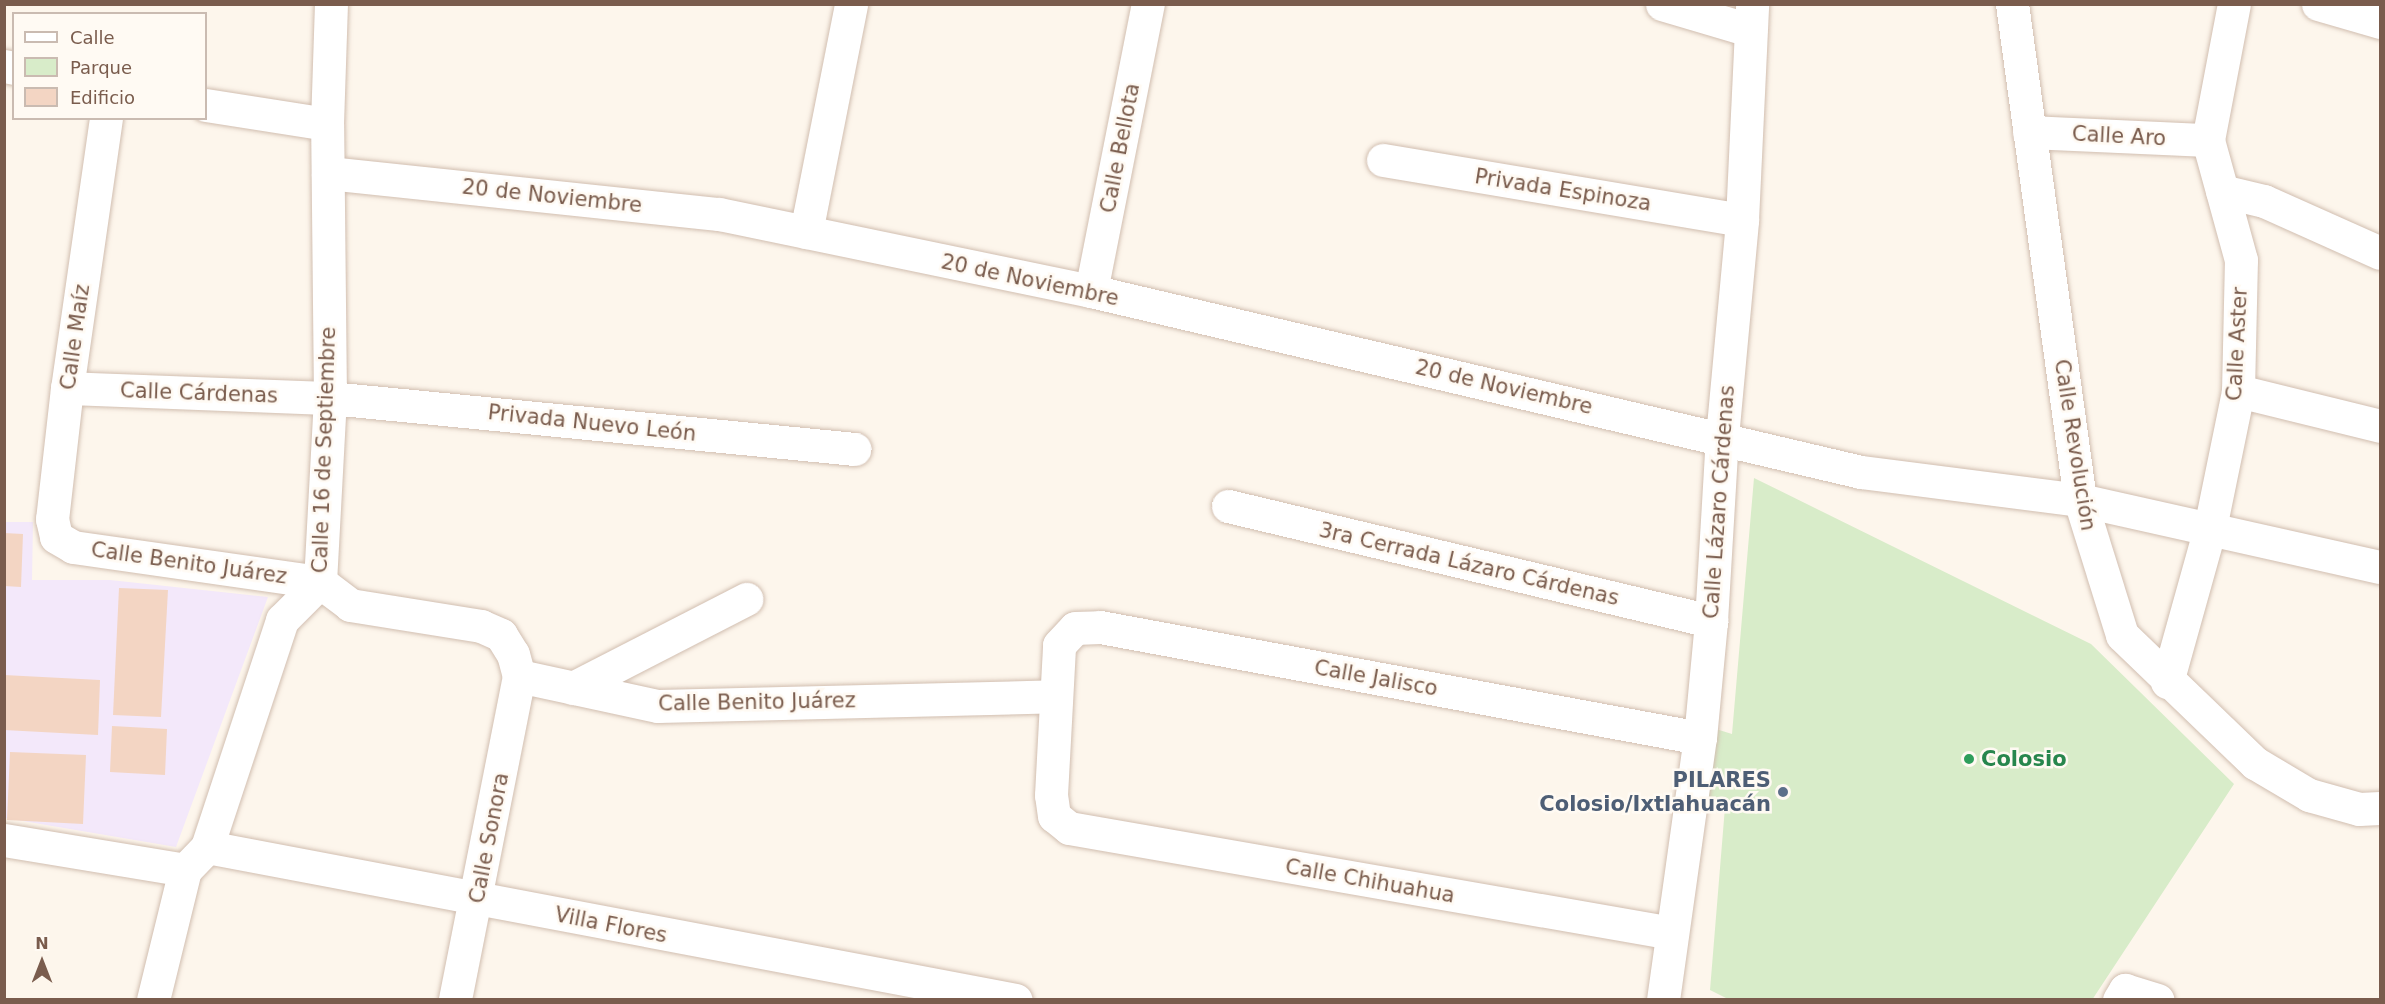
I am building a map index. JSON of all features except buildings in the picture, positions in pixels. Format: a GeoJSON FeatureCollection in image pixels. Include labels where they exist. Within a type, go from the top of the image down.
{"type":"FeatureCollection","features":[{"type":"Feature","properties":{"kind":"street","name":"Calle 16 de Septiembre"},"geometry":{"type":"LineString","coordinates":[[153,999],[196,859],[282,620],[320,582],[330,398],[327,124],[331,4]]}},
{"type":"Feature","properties":{"kind":"street"},"geometry":{"type":"LineString","coordinates":[[806,232],[851,4]]}},
{"type":"Feature","properties":{"kind":"street","name":"Calle Bellota"},"geometry":{"type":"LineString","coordinates":[[1091,291],[1148,4]]}},
{"type":"Feature","properties":{"kind":"street"},"geometry":{"type":"LineString","coordinates":[[1662,4],[1751,17]]}},
{"type":"Feature","properties":{"kind":"street","name":"Calle Revolución"},"geometry":{"type":"LineString","coordinates":[[2012,4],[2080,500],[2122,635],[2167,682],[2255,763],[2309,795],[2359,809],[2380,808]]}},
{"type":"Feature","properties":{"kind":"street","name":"Calle Aster"},"geometry":{"type":"LineString","coordinates":[[2167,682],[2211,528],[2238,391],[2241,260],[2208,140],[2235,4]]}},
{"type":"Feature","properties":{"kind":"street"},"geometry":{"type":"LineString","coordinates":[[2318,4],[2380,21]]}},
{"type":"Feature","properties":{"kind":"street","name":"Calle Lázaro Cárdenas"},"geometry":{"type":"LineString","coordinates":[[1665,999],[1671,933],[1700,738],[1711,621],[1722,437],[1742,220],[1751,17]]}},
{"type":"Feature","properties":{"kind":"street"},"geometry":{"type":"LineString","coordinates":[[207,105],[327,124]]}},
{"type":"Feature","properties":{"kind":"street","name":"Calle Maíz"},"geometry":{"type":"LineString","coordinates":[[73,547],[56,537],[52,519],[67,388],[106,120]]}},
{"type":"Feature","properties":{"kind":"street","name":"Calle Aro"},"geometry":{"type":"LineString","coordinates":[[2030,132],[2208,140]]}},
{"type":"Feature","properties":{"kind":"street","name":"Privada Espinoza"},"geometry":{"type":"LineString","coordinates":[[1383,160],[1742,220]]}},
{"type":"Feature","properties":{"kind":"street","name":"20 de Noviembre"},"geometry":{"type":"LineString","coordinates":[[328,173],[719,214],[1091,291],[1722,437],[1861,472],[2080,500],[2380,567]]}},
{"type":"Feature","properties":{"kind":"street"},"geometry":{"type":"LineString","coordinates":[[2222,191],[2264,201],[2380,253]]}},
{"type":"Feature","properties":{"kind":"street","name":"Calle Cárdenas"},"geometry":{"type":"LineString","coordinates":[[67,388],[330,398]]}},
{"type":"Feature","properties":{"kind":"street"},"geometry":{"type":"LineString","coordinates":[[2238,391],[2380,426]]}},
{"type":"Feature","properties":{"kind":"street","name":"Privada Nuevo León"},"geometry":{"type":"LineString","coordinates":[[330,398],[855,449]]}},
{"type":"Feature","properties":{"kind":"street","name":"3ra Cerrada Lázaro Cárdenas"},"geometry":{"type":"LineString","coordinates":[[1228,506],[1711,621]]}},
{"type":"Feature","properties":{"kind":"street","name":"Calle Benito Juárez"},"geometry":{"type":"LineString","coordinates":[[73,547],[320,582],[350,605],[481,626],[501,635],[513,654],[519,676],[658,706],[1055,696]]}},
{"type":"Feature","properties":{"kind":"street"},"geometry":{"type":"LineString","coordinates":[[573,688],[746,599]]}},
{"type":"Feature","properties":{"kind":"street","name":"Calle Jalisco"},"geometry":{"type":"LineString","coordinates":[[1055,696],[1059,645],[1076,628],[1100,627],[1700,738]]}},
{"type":"Feature","properties":{"kind":"street","name":"Calle Sonora"},"geometry":{"type":"LineString","coordinates":[[455,999],[478,900],[519,676]]}},
{"type":"Feature","properties":{"kind":"street","name":"Calle Chihuahua"},"geometry":{"type":"LineString","coordinates":[[1055,696],[1051,795],[1054,816],[1069,828],[1671,933]]}},
{"type":"Feature","properties":{"kind":"street","name":"Villa Flores"},"geometry":{"type":"LineString","coordinates":[[4,840],[196,859],[478,900],[978,996],[1016,999]]}},
{"type":"Feature","properties":{"kind":"street"},"geometry":{"type":"LineString","coordinates":[[2122,995],[2157,999]]}},
{"type":"Feature","properties":{"kind":"shaded area"},"geometry":{"type":"Polygon","coordinates":[[[5,522],[33,522],[32,580],[110,580],[268,597],[176,847],[5,818],[5,522]]]}},
{"type":"Feature","properties":{"kind":"green space","name":"Colosio"},"geometry":{"type":"Polygon","coordinates":[[[1754,478],[2091,644],[2234,784],[2092,1000],[1730,1000],[1710,990],[1725,807],[1695,808],[1703,725],[1732,734],[1754,478]]]}},
{"type":"Feature","properties":{"kind":"place","name":"Colosio"},"geometry":{"type":"Point","coordinates":[1969,759]}},
{"type":"Feature","properties":{"kind":"place","name":"PILARES Colosio/Ixtlahuacán"},"geometry":{"type":"Point","coordinates":[1783,792]}}]}
